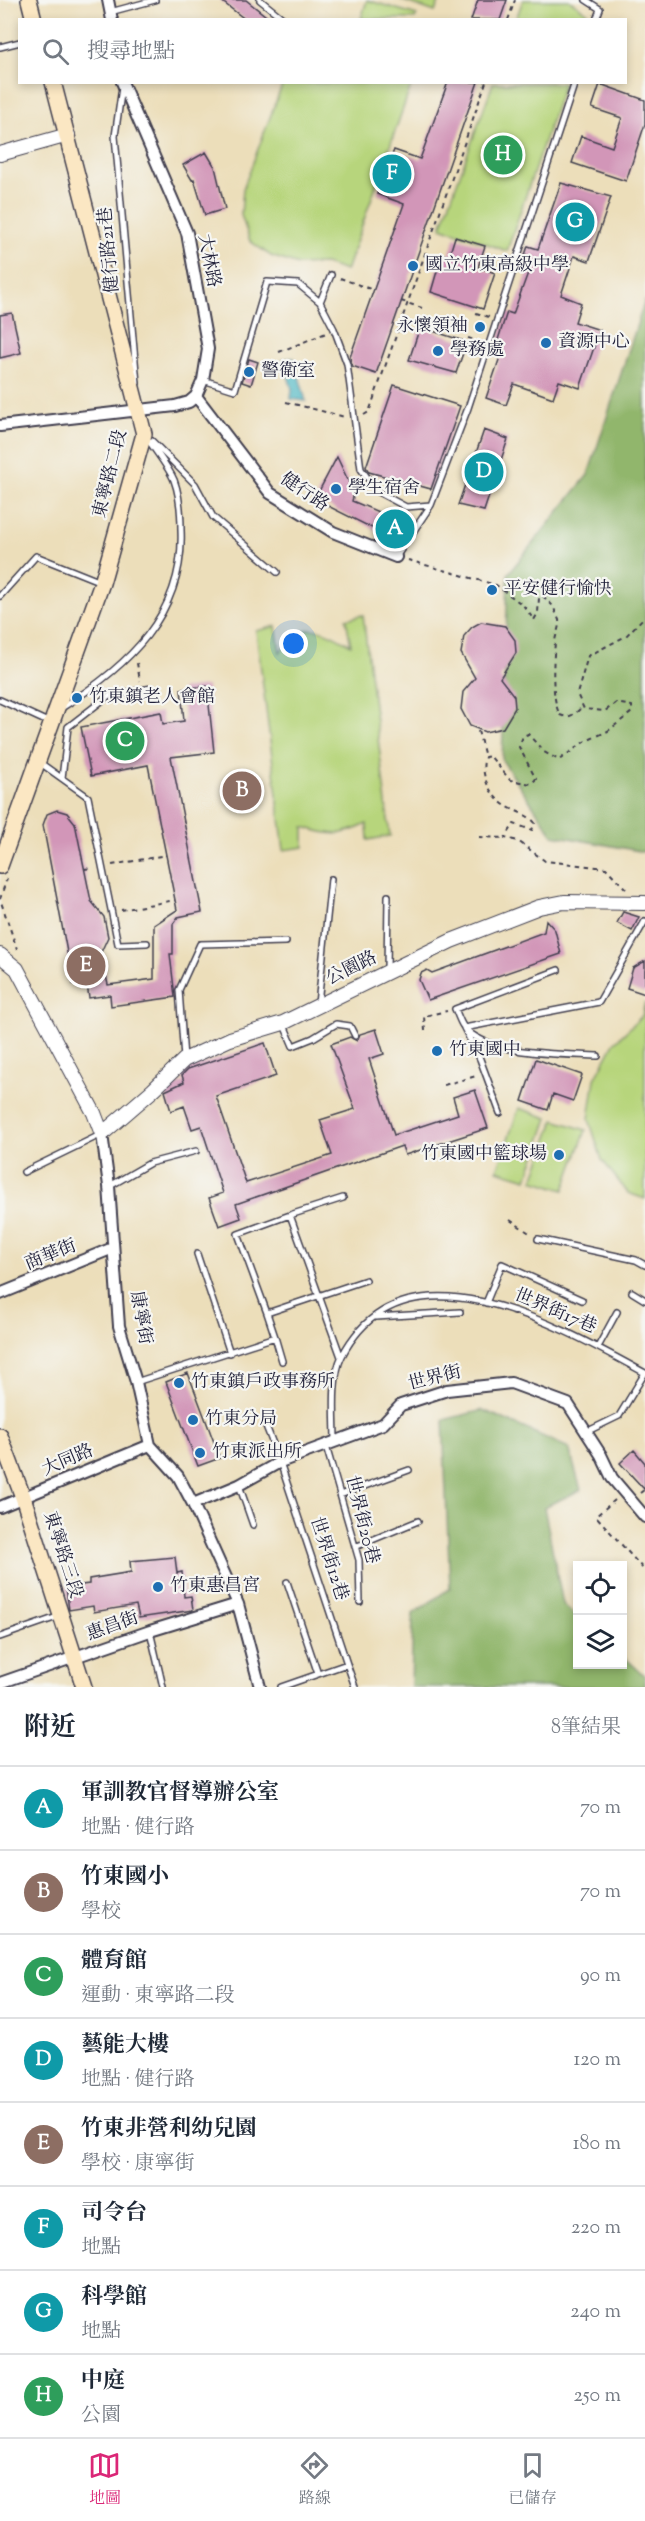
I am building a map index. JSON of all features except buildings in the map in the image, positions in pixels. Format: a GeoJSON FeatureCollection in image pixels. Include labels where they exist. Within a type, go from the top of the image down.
{"type":"FeatureCollection","features":[{"type":"Feature","properties":{"kind":"main road"},"geometry":{"type":"LineString","coordinates":[[29,0],[34,18]]}},
{"type":"Feature","properties":{"kind":"main road","name":"東寧路二段"},"geometry":{"type":"LineString","coordinates":[[4,871],[38,761],[102,583],[144,434],[54,84]]}},
{"type":"Feature","properties":{"kind":"main road","name":"東寧路三段"},"geometry":{"type":"LineString","coordinates":[[0,1436],[23,1497],[84,1687]]}},
{"type":"Feature","properties":{"kind":"street"},"geometry":{"type":"LineString","coordinates":[[108,0],[111,16]]}},
{"type":"Feature","properties":{"kind":"street","name":"大林路"},"geometry":{"type":"LineString","coordinates":[[122,84],[159,164],[187,233],[208,349],[203,380],[196,396]]}},
{"type":"Feature","properties":{"kind":"street"},"geometry":{"type":"LineString","coordinates":[[0,154],[68,135]]}},
{"type":"Feature","properties":{"kind":"street"},"geometry":{"type":"LineString","coordinates":[[0,426],[140,412],[189,402],[196,396]]}},
{"type":"Feature","properties":{"kind":"street","name":"健行路"},"geometry":{"type":"LineString","coordinates":[[196,396],[270,493],[333,532],[396,557]]}},
{"type":"Feature","properties":{"kind":"street","name":"公園路"},"geometry":{"type":"LineString","coordinates":[[102,1134],[184,1060],[230,1039],[284,1023],[451,941],[539,907],[564,902],[645,903]]}},
{"type":"Feature","properties":{"kind":"street","name":"康寧街"},"geometry":{"type":"LineString","coordinates":[[0,955],[17,969],[94,1113],[102,1134],[109,1186],[119,1326],[136,1382],[150,1445],[178,1476],[193,1504],[237,1604],[260,1687]]}},
{"type":"Feature","properties":{"kind":"street","name":"商華街"},"geometry":{"type":"LineString","coordinates":[[0,1294],[113,1248]]}},
{"type":"Feature","properties":{"kind":"street","name":"世界街"},"geometry":{"type":"LineString","coordinates":[[193,1504],[239,1485],[280,1462],[384,1424],[401,1405],[447,1390],[511,1383],[568,1404],[612,1478],[645,1517]]}},
{"type":"Feature","properties":{"kind":"street","name":"大同路"},"geometry":{"type":"LineString","coordinates":[[0,1507],[150,1445]]}},
{"type":"Feature","properties":{"kind":"street","name":"惠昌街"},"geometry":{"type":"LineString","coordinates":[[0,1683],[76,1659],[150,1631],[237,1604]]}},
{"type":"Feature","properties":{"kind":"lane"},"geometry":{"type":"LineString","coordinates":[[111,16],[155,0]]}},
{"type":"Feature","properties":{"kind":"lane"},"geometry":{"type":"LineString","coordinates":[[260,0],[267,2],[283,18]]}},
{"type":"Feature","properties":{"kind":"lane"},"geometry":{"type":"LineString","coordinates":[[586,0],[600,9],[597,18]]}},
{"type":"Feature","properties":{"kind":"lane"},"geometry":{"type":"LineString","coordinates":[[0,47],[18,42]]}},
{"type":"Feature","properties":{"kind":"lane","name":"健行路21巷"},"geometry":{"type":"LineString","coordinates":[[122,84],[115,136],[140,412]]}},
{"type":"Feature","properties":{"kind":"lane"},"geometry":{"type":"LineString","coordinates":[[396,557],[431,505],[468,408],[574,84]]}},
{"type":"Feature","properties":{"kind":"lane"},"geometry":{"type":"LineString","coordinates":[[320,302],[331,275]]}},
{"type":"Feature","properties":{"kind":"lane"},"geometry":{"type":"LineString","coordinates":[[203,380],[235,390],[267,282],[297,284],[320,302],[334,329],[347,364],[361,469],[378,492],[406,507],[431,505]]}},
{"type":"Feature","properties":{"kind":"lane"},"geometry":{"type":"LineString","coordinates":[[144,434],[195,484],[213,517],[277,572]]}},
{"type":"Feature","properties":{"kind":"lane"},"geometry":{"type":"LineString","coordinates":[[0,700],[54,718],[95,687],[152,633],[171,596],[182,554],[180,506],[173,479],[144,434]]}},
{"type":"Feature","properties":{"kind":"lane"},"geometry":{"type":"LineString","coordinates":[[0,596],[36,556],[102,583]]}},
{"type":"Feature","properties":{"kind":"lane"},"geometry":{"type":"LineString","coordinates":[[62,778],[68,727],[108,696],[152,688]]}},
{"type":"Feature","properties":{"kind":"lane"},"geometry":{"type":"LineString","coordinates":[[38,761],[88,797],[118,944],[147,943]]}},
{"type":"Feature","properties":{"kind":"lane"},"geometry":{"type":"LineString","coordinates":[[317,1006],[331,879]]}},
{"type":"Feature","properties":{"kind":"lane"},"geometry":{"type":"LineString","coordinates":[[387,972],[388,896]]}},
{"type":"Feature","properties":{"kind":"lane"},"geometry":{"type":"LineString","coordinates":[[464,1028],[599,1002],[645,921]]}},
{"type":"Feature","properties":{"kind":"lane"},"geometry":{"type":"LineString","coordinates":[[184,1060],[179,990],[200,944],[286,942]]}},
{"type":"Feature","properties":{"kind":"lane"},"geometry":{"type":"LineString","coordinates":[[500,1113],[485,1073],[456,1010],[558,970]]}},
{"type":"Feature","properties":{"kind":"lane"},"geometry":{"type":"LineString","coordinates":[[284,1023],[293,1046],[313,1038],[336,1024],[350,1026],[354,1036]]}},
{"type":"Feature","properties":{"kind":"lane"},"geometry":{"type":"LineString","coordinates":[[464,1028],[486,1042],[522,1051],[598,1056]]}},
{"type":"Feature","properties":{"kind":"lane"},"geometry":{"type":"LineString","coordinates":[[24,1172],[102,1134]]}},
{"type":"Feature","properties":{"kind":"lane"},"geometry":{"type":"LineString","coordinates":[[109,1186],[150,1163],[196,1151]]}},
{"type":"Feature","properties":{"kind":"lane"},"geometry":{"type":"LineString","coordinates":[[282,1361],[238,1234],[343,1198]]}},
{"type":"Feature","properties":{"kind":"lane"},"geometry":{"type":"LineString","coordinates":[[290,1215],[341,1357]]}},
{"type":"Feature","properties":{"kind":"lane"},"geometry":{"type":"LineString","coordinates":[[538,1239],[636,1260],[645,1265]]}},
{"type":"Feature","properties":{"kind":"lane"},"geometry":{"type":"LineString","coordinates":[[197,1254],[230,1353]]}},
{"type":"Feature","properties":{"kind":"lane"},"geometry":{"type":"LineString","coordinates":[[486,1303],[502,1264],[582,1300]]}},
{"type":"Feature","properties":{"kind":"lane"},"geometry":{"type":"LineString","coordinates":[[267,1313],[366,1280]]}},
{"type":"Feature","properties":{"kind":"lane"},"geometry":{"type":"LineString","coordinates":[[632,1292],[645,1300]]}},
{"type":"Feature","properties":{"kind":"lane","name":"世界街17巷"},"geometry":{"type":"LineString","coordinates":[[330,1444],[335,1386],[341,1357],[374,1317],[389,1306],[429,1295],[507,1306],[598,1347],[645,1373]]}},
{"type":"Feature","properties":{"kind":"lane"},"geometry":{"type":"LineString","coordinates":[[374,1317],[460,1312]]}},
{"type":"Feature","properties":{"kind":"lane"},"geometry":{"type":"LineString","coordinates":[[598,1347],[617,1312]]}},
{"type":"Feature","properties":{"kind":"lane"},"geometry":{"type":"LineString","coordinates":[[136,1382],[275,1337]]}},
{"type":"Feature","properties":{"kind":"lane"},"geometry":{"type":"LineString","coordinates":[[586,1432],[619,1416],[645,1373]]}},
{"type":"Feature","properties":{"kind":"lane","name":"世界街12巷"},"geometry":{"type":"LineString","coordinates":[[266,1426],[355,1687]]}},
{"type":"Feature","properties":{"kind":"lane","name":"世界街20巷"},"geometry":{"type":"LineString","coordinates":[[330,1444],[340,1495],[359,1560],[360,1602]]}},
{"type":"Feature","properties":{"kind":"lane"},"geometry":{"type":"LineString","coordinates":[[340,1495],[409,1470]]}},
{"type":"Feature","properties":{"kind":"lane"},"geometry":{"type":"LineString","coordinates":[[239,1485],[253,1526]]}},
{"type":"Feature","properties":{"kind":"lane"},"geometry":{"type":"LineString","coordinates":[[355,1547],[418,1521]]}},
{"type":"Feature","properties":{"kind":"lane"},"geometry":{"type":"LineString","coordinates":[[286,1582],[318,1674]]}},
{"type":"Feature","properties":{"kind":"lane"},"geometry":{"type":"LineString","coordinates":[[0,1637],[62,1616]]}},
{"type":"Feature","properties":{"kind":"lane"},"geometry":{"type":"LineString","coordinates":[[150,1631],[163,1687]]}},
{"type":"Feature","properties":{"kind":"lane"},"geometry":{"type":"LineString","coordinates":[[281,1687],[347,1664]]}},
{"type":"Feature","properties":{"kind":"path"},"geometry":{"type":"LineString","coordinates":[[509,18],[515,0]]}},
{"type":"Feature","properties":{"kind":"path"},"geometry":{"type":"LineString","coordinates":[[286,402],[356,420],[369,412],[485,84]]}},
{"type":"Feature","properties":{"kind":"path"},"geometry":{"type":"LineString","coordinates":[[331,275],[373,290]]}},
{"type":"Feature","properties":{"kind":"path"},"geometry":{"type":"LineString","coordinates":[[401,301],[422,308]]}},
{"type":"Feature","properties":{"kind":"path"},"geometry":{"type":"LineString","coordinates":[[279,352],[334,329]]}},
{"type":"Feature","properties":{"kind":"path"},"geometry":{"type":"LineString","coordinates":[[396,557],[496,585],[523,605],[534,620],[538,613],[539,598],[543,596],[547,599],[556,612],[560,625],[555,643],[554,682],[557,708],[560,715],[567,717],[576,714],[582,707]]}},
{"type":"Feature","properties":{"kind":"path"},"geometry":{"type":"LineString","coordinates":[[582,707],[577,694],[588,656],[626,636],[645,616]]}},
{"type":"Feature","properties":{"kind":"path"},"geometry":{"type":"LineString","coordinates":[[131,654],[138,664],[141,690]]}},
{"type":"Feature","properties":{"kind":"path"},"geometry":{"type":"LineString","coordinates":[[485,757],[490,756],[513,782],[531,784],[536,779],[519,747],[523,736],[528,734],[543,752],[559,760],[584,742],[608,731],[633,711],[630,705],[616,703],[605,711],[582,707]]}},
{"type":"Feature","properties":{"kind":"path"},"geometry":{"type":"LineString","coordinates":[[478,731],[485,757],[483,771],[493,793],[507,807],[535,823],[532,830],[514,824],[505,838]]}},
{"type":"Feature","properties":{"kind":"path"},"geometry":{"type":"LineString","coordinates":[[479,837],[518,841],[544,861],[606,868],[626,889],[628,902]]}},
{"type":"Feature","properties":{"kind":"path"},"geometry":{"type":"LineString","coordinates":[[84,869],[166,855]]}},
{"type":"Feature","properties":{"kind":"path"},"geometry":{"type":"LineString","coordinates":[[4,871],[0,899],[18,953]]}},
{"type":"Feature","properties":{"kind":"path"},"geometry":{"type":"LineString","coordinates":[[112,911],[175,900]]}},
{"type":"Feature","properties":{"kind":"path"},"geometry":{"type":"LineString","coordinates":[[425,1031],[424,1016],[456,1010]]}},
{"type":"Feature","properties":{"kind":"path"},"geometry":{"type":"LineString","coordinates":[[444,1086],[485,1073]]}},
{"type":"Feature","properties":{"kind":"path"},"geometry":{"type":"LineString","coordinates":[[510,1220],[538,1239]]}},
{"type":"Feature","properties":{"kind":"path"},"geometry":{"type":"LineString","coordinates":[[624,1493],[596,1516],[645,1571]]}},
{"type":"Feature","properties":{"kind":"green space"},"geometry":{"type":"Polygon","coordinates":[[[367,0],[417,15],[416,18],[361,18],[367,0]]]}},
{"type":"Feature","properties":{"kind":"green space"},"geometry":{"type":"Polygon","coordinates":[[[401,0],[440,0],[435,12],[401,0]]]}},
{"type":"Feature","properties":{"kind":"green space"},"geometry":{"type":"Polygon","coordinates":[[[523,0],[569,0],[587,12],[585,18],[516,18],[523,0]]]}},
{"type":"Feature","properties":{"kind":"green space"},"geometry":{"type":"Polygon","coordinates":[[[283,84],[412,84],[346,271],[325,264],[298,265],[271,256],[250,241],[241,215],[243,189],[283,84]]]}},
{"type":"Feature","properties":{"kind":"green space"},"geometry":{"type":"Polygon","coordinates":[[[493,84],[564,84],[507,251],[441,227],[493,84]]]}},
{"type":"Feature","properties":{"kind":"green space"},"geometry":{"type":"Polygon","coordinates":[[[645,300],[645,852],[553,835],[502,760],[508,574],[588,475],[645,300]]]}},
{"type":"Feature","properties":{"kind":"green space"},"geometry":{"type":"Polygon","coordinates":[[[363,615],[390,836],[368,840],[367,824],[336,834],[304,827],[304,847],[284,850],[256,631],[276,626],[280,652],[297,634],[312,629],[330,634],[351,645],[346,619],[363,615]]]}},
{"type":"Feature","properties":{"kind":"green space"},"geometry":{"type":"Polygon","coordinates":[[[645,1002],[645,1199],[628,1193],[602,1160],[589,1119],[595,1079],[614,1043],[642,1016],[645,1002]]]}},
{"type":"Feature","properties":{"kind":"green space","name":"竹東國中籃球場"},"geometry":{"type":"Polygon","coordinates":[[[519,1108],[548,1118],[527,1179],[497,1170],[519,1108]]]}},
{"type":"Feature","properties":{"kind":"green space","name":"竹東國中籃球場"},"geometry":{"type":"Polygon","coordinates":[[[554,1120],[586,1130],[564,1190],[533,1180],[554,1120]]]}},
{"type":"Feature","properties":{"kind":"green space"},"geometry":{"type":"Polygon","coordinates":[[[483,1410],[569,1448],[581,1490],[544,1507],[563,1604],[573,1613],[573,1669],[627,1669],[627,1660],[645,1676],[645,1687],[411,1687],[413,1614],[450,1588],[443,1420],[483,1410]]]}},
{"type":"Feature","properties":{"kind":"water"},"geometry":{"type":"Polygon","coordinates":[[[294,358],[306,401],[291,399],[292,389],[283,359],[294,358]]]}},
{"type":"Feature","properties":{"kind":"place","name":"中庭"},"geometry":{"type":"Point","coordinates":[503,155]}},
{"type":"Feature","properties":{"kind":"place","name":"司令台"},"geometry":{"type":"Point","coordinates":[392,174]}},
{"type":"Feature","properties":{"kind":"place","name":"科學館"},"geometry":{"type":"Point","coordinates":[575,222]}},
{"type":"Feature","properties":{"kind":"place","name":"國立竹東高級中學"},"geometry":{"type":"Point","coordinates":[413,266]}},
{"type":"Feature","properties":{"kind":"place","name":"永懷領袖"},"geometry":{"type":"Point","coordinates":[480,327]}},
{"type":"Feature","properties":{"kind":"place","name":"資源中心"},"geometry":{"type":"Point","coordinates":[546,343]}},
{"type":"Feature","properties":{"kind":"place","name":"學務處"},"geometry":{"type":"Point","coordinates":[438,351]}},
{"type":"Feature","properties":{"kind":"place","name":"警衛室"},"geometry":{"type":"Point","coordinates":[249,372]}},
{"type":"Feature","properties":{"kind":"place","name":"藝能大樓"},"geometry":{"type":"Point","coordinates":[484,472]}},
{"type":"Feature","properties":{"kind":"place","name":"學生宿舍"},"geometry":{"type":"Point","coordinates":[336,489]}},
{"type":"Feature","properties":{"kind":"place","name":"軍訓教官督導辦公室"},"geometry":{"type":"Point","coordinates":[395,529]}},
{"type":"Feature","properties":{"kind":"place","name":"平安健行愉快"},"geometry":{"type":"Point","coordinates":[492,590]}},
{"type":"Feature","properties":{"kind":"place","name":"竹東鎮老人會館"},"geometry":{"type":"Point","coordinates":[77,698]}},
{"type":"Feature","properties":{"kind":"place","name":"體育館"},"geometry":{"type":"Point","coordinates":[125,741]}},
{"type":"Feature","properties":{"kind":"place","name":"竹東國小"},"geometry":{"type":"Point","coordinates":[242,791]}},
{"type":"Feature","properties":{"kind":"place","name":"竹東非營利幼兒園"},"geometry":{"type":"Point","coordinates":[86,966]}},
{"type":"Feature","properties":{"kind":"place","name":"竹東國中"},"geometry":{"type":"Point","coordinates":[437,1051]}},
{"type":"Feature","properties":{"kind":"place","name":"竹東國中籃球場"},"geometry":{"type":"Point","coordinates":[559,1155]}},
{"type":"Feature","properties":{"kind":"place","name":"竹東鎮戶政事務所"},"geometry":{"type":"Point","coordinates":[179,1383]}},
{"type":"Feature","properties":{"kind":"place","name":"竹東分局"},"geometry":{"type":"Point","coordinates":[193,1420]}},
{"type":"Feature","properties":{"kind":"place","name":"竹東派出所"},"geometry":{"type":"Point","coordinates":[200,1453]}},
{"type":"Feature","properties":{"kind":"place","name":"竹東惠昌宮"},"geometry":{"type":"Point","coordinates":[158,1587]}}]}
